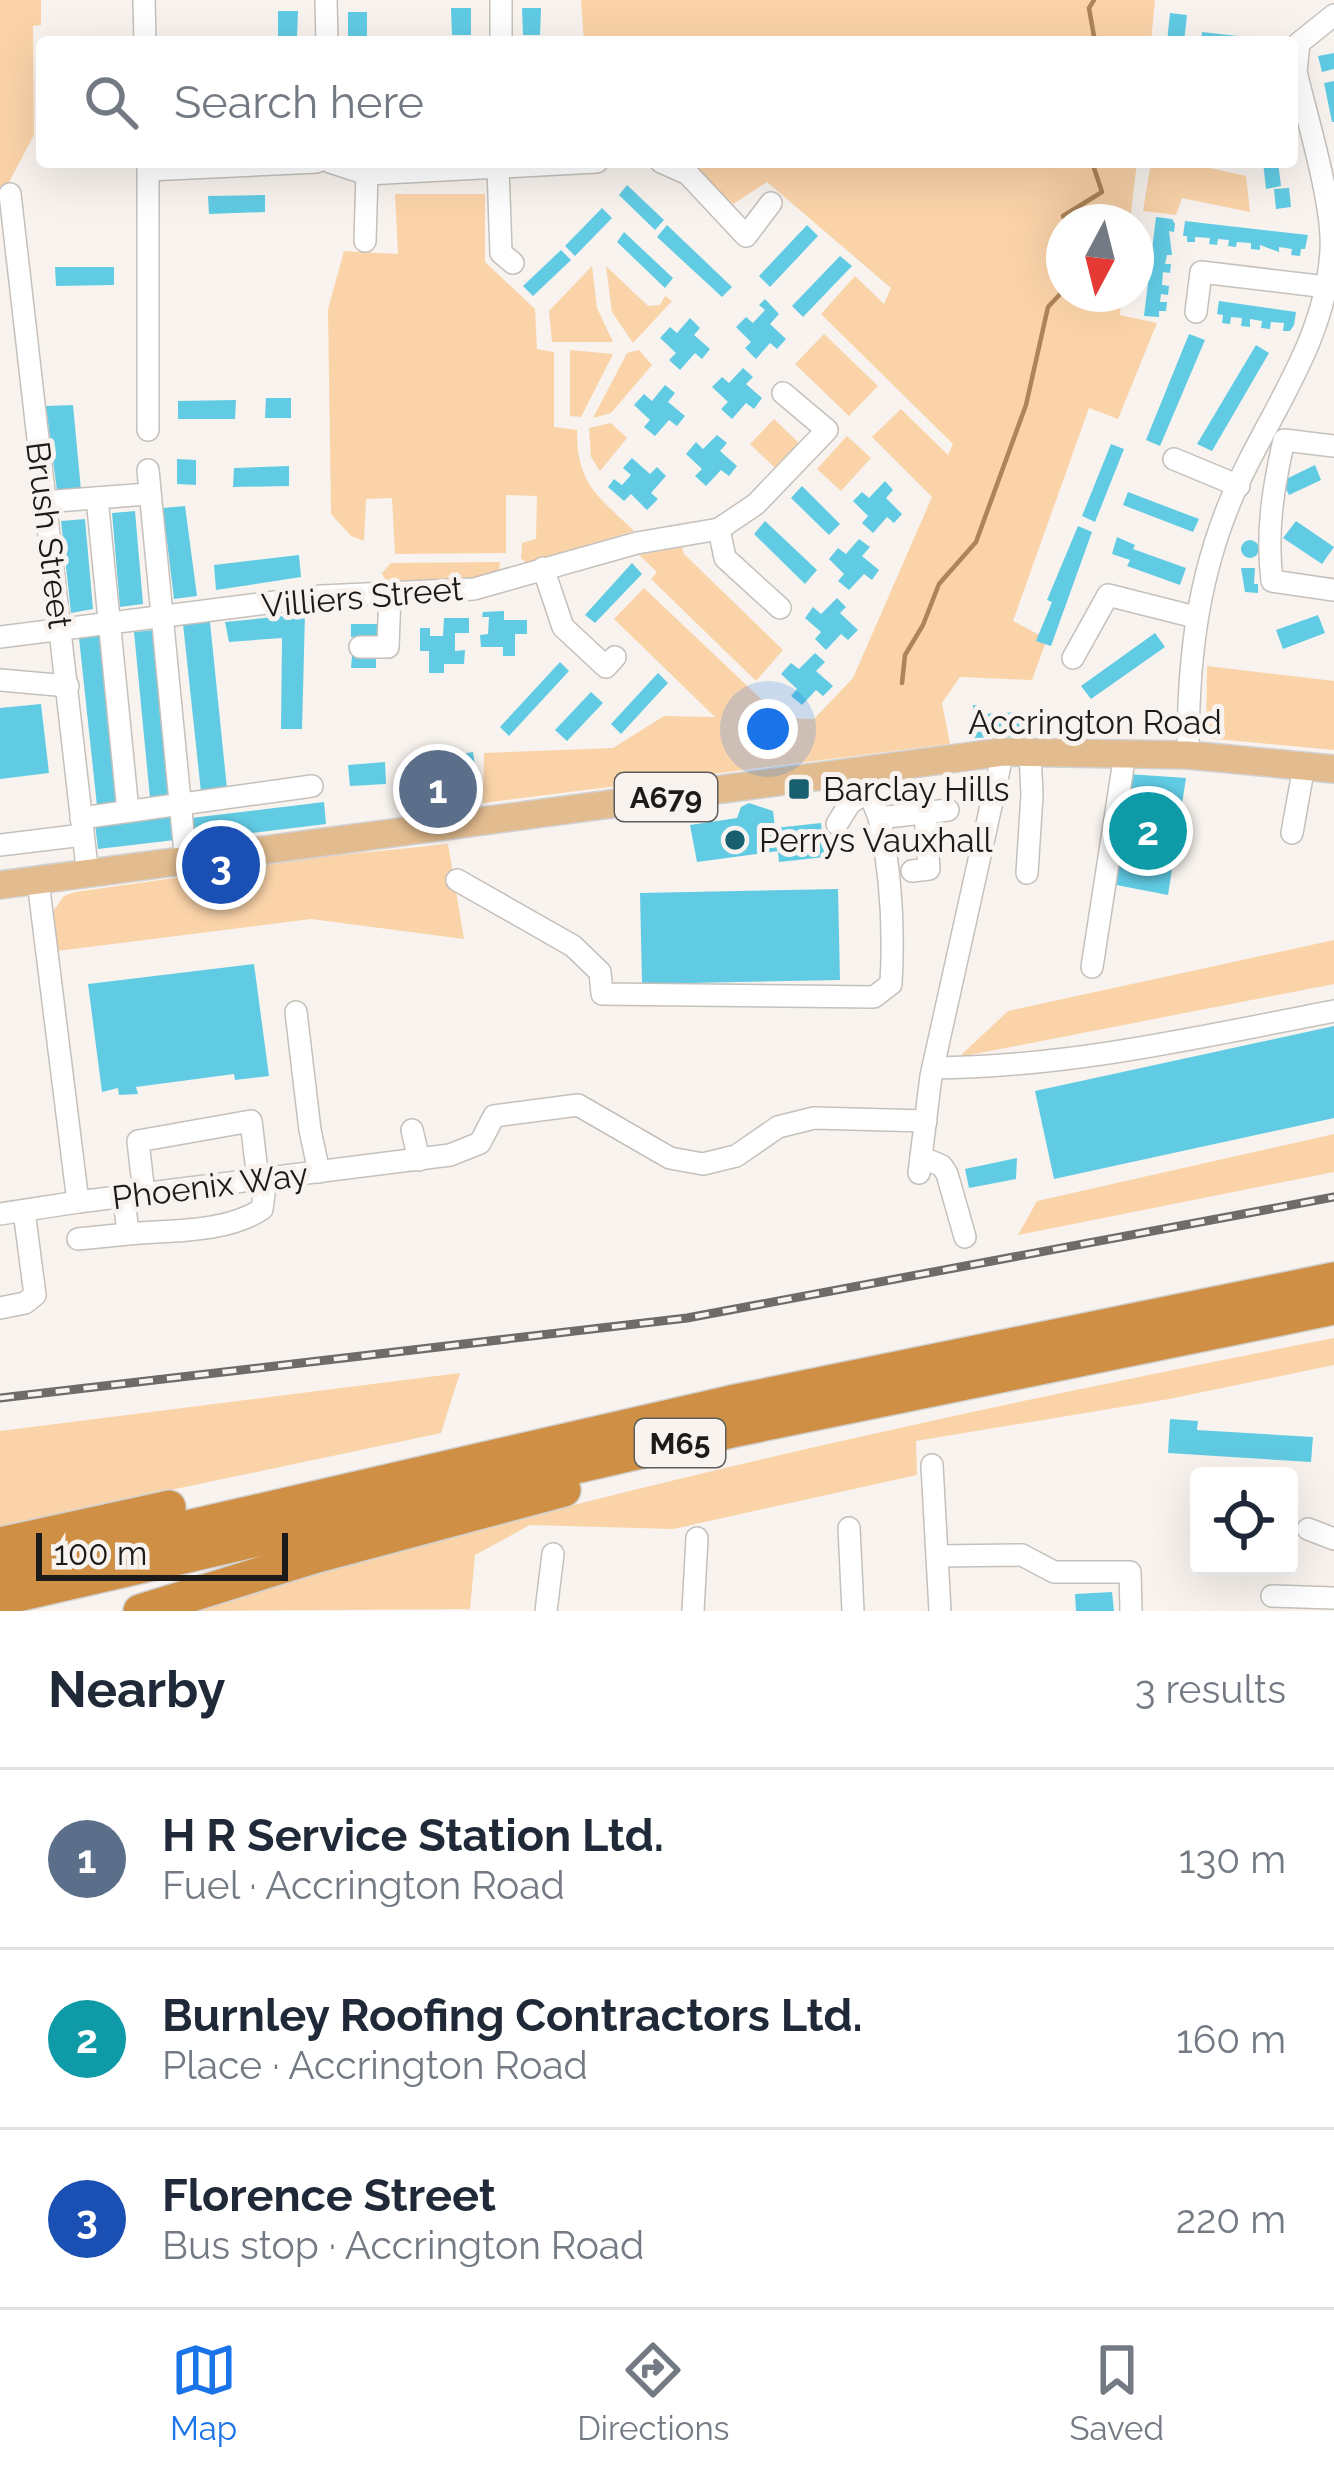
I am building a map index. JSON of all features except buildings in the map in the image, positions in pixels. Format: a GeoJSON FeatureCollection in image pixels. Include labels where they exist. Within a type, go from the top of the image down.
{"type":"FeatureCollection","features":[{"type":"Feature","properties":{"kind":"highway","name":"M65"},"geometry":{"type":"LineString","coordinates":[[0,1570],[707,1407],[1334,1279]]}},
{"type":"Feature","properties":{"kind":"highway","name":"M65"},"geometry":{"type":"LineString","coordinates":[[14,1596],[718,1434],[1334,1308]]}},
{"type":"Feature","properties":{"kind":"highway"},"geometry":{"type":"LineString","coordinates":[[140,1611],[340,1550],[700,1456],[1334,1323]]}},
{"type":"Feature","properties":{"kind":"highway"},"geometry":{"type":"LineString","coordinates":[[0,1544],[753,1382],[892,1355],[1054,1336]]}},
{"type":"Feature","properties":{"kind":"main road","name":"Accrington Road"},"geometry":{"type":"LineString","coordinates":[[0,885],[417,830],[466,801],[863,781],[1016,752],[1188,754],[1334,769]]}},
{"type":"Feature","properties":{"kind":"street"},"geometry":{"type":"LineString","coordinates":[[144,0],[145,36]]}},
{"type":"Feature","properties":{"kind":"street"},"geometry":{"type":"LineString","coordinates":[[326,0],[327,36]]}},
{"type":"Feature","properties":{"kind":"street"},"geometry":{"type":"LineString","coordinates":[[501,0],[501,36]]}},
{"type":"Feature","properties":{"kind":"street"},"geometry":{"type":"LineString","coordinates":[[1298,52],[1299,43],[1334,15]]}},
{"type":"Feature","properties":{"kind":"street"},"geometry":{"type":"LineString","coordinates":[[1188,754],[1188,671],[1195,617],[1226,511],[1309,352],[1327,287],[1332,246],[1329,198],[1298,97]]}},
{"type":"Feature","properties":{"kind":"street"},"geometry":{"type":"LineString","coordinates":[[148,168],[148,430]]}},
{"type":"Feature","properties":{"kind":"street"},"geometry":{"type":"LineString","coordinates":[[348,168],[367,174],[498,168],[501,253],[513,263]]}},
{"type":"Feature","properties":{"kind":"street"},"geometry":{"type":"LineString","coordinates":[[674,168],[688,174],[746,236],[771,203]]}},
{"type":"Feature","properties":{"kind":"street"},"geometry":{"type":"LineString","coordinates":[[364,241],[367,174]]}},
{"type":"Feature","properties":{"kind":"street","name":"Brush Street"},"geometry":{"type":"LineString","coordinates":[[10,194],[88,875]]}},
{"type":"Feature","properties":{"kind":"street"},"geometry":{"type":"LineString","coordinates":[[1196,312],[1201,272],[1327,287]]}},
{"type":"Feature","properties":{"kind":"street","name":"Villiers Street"},"geometry":{"type":"LineString","coordinates":[[0,637],[322,596],[474,589],[637,543],[719,529],[756,504],[827,430],[783,393]]}},
{"type":"Feature","properties":{"kind":"street"},"geometry":{"type":"LineString","coordinates":[[1334,446],[1284,440],[1270,512],[1272,581],[1334,590]]}},
{"type":"Feature","properties":{"kind":"street"},"geometry":{"type":"LineString","coordinates":[[1174,460],[1239,486]]}},
{"type":"Feature","properties":{"kind":"street"},"geometry":{"type":"LineString","coordinates":[[148,470],[186,863]]}},
{"type":"Feature","properties":{"kind":"street"},"geometry":{"type":"LineString","coordinates":[[43,502],[148,494]]}},
{"type":"Feature","properties":{"kind":"street"},"geometry":{"type":"LineString","coordinates":[[97,498],[128,811]]}},
{"type":"Feature","properties":{"kind":"street"},"geometry":{"type":"LineString","coordinates":[[719,529],[725,558],[780,608]]}},
{"type":"Feature","properties":{"kind":"street"},"geometry":{"type":"LineString","coordinates":[[543,568],[563,626],[606,668],[615,657]]}},
{"type":"Feature","properties":{"kind":"street"},"geometry":{"type":"LineString","coordinates":[[359,647],[388,647],[391,593]]}},
{"type":"Feature","properties":{"kind":"street"},"geometry":{"type":"LineString","coordinates":[[1073,658],[1108,595],[1195,617]]}},
{"type":"Feature","properties":{"kind":"street"},"geometry":{"type":"LineString","coordinates":[[0,680],[68,686]]}},
{"type":"Feature","properties":{"kind":"street"},"geometry":{"type":"LineString","coordinates":[[1016,752],[1032,795],[1027,873]]}},
{"type":"Feature","properties":{"kind":"street"},"geometry":{"type":"LineString","coordinates":[[965,1238],[947,1174],[931,1159],[920,1165],[933,1068],[1016,752]]}},
{"type":"Feature","properties":{"kind":"street"},"geometry":{"type":"LineString","coordinates":[[1092,967],[1125,754]]}},
{"type":"Feature","properties":{"kind":"street"},"geometry":{"type":"LineString","coordinates":[[1292,833],[1304,766]]}},
{"type":"Feature","properties":{"kind":"street"},"geometry":{"type":"LineString","coordinates":[[457,880],[573,946],[600,972],[602,994],[874,997],[886,991],[892,975],[891,910],[879,818],[863,781]]}},
{"type":"Feature","properties":{"kind":"street"},"geometry":{"type":"LineString","coordinates":[[837,824],[863,781]]}},
{"type":"Feature","properties":{"kind":"street"},"geometry":{"type":"LineString","coordinates":[[0,845],[82,827],[128,811],[312,786]]}},
{"type":"Feature","properties":{"kind":"street"},"geometry":{"type":"LineString","coordinates":[[417,830],[414,796],[466,801]]}},
{"type":"Feature","properties":{"kind":"street"},"geometry":{"type":"LineString","coordinates":[[879,818],[937,811],[929,869],[912,872]]}},
{"type":"Feature","properties":{"kind":"street","name":"Phoenix Way"},"geometry":{"type":"LineString","coordinates":[[38,881],[78,1202],[450,1155],[480,1143],[494,1116],[578,1105],[670,1158],[703,1164],[736,1156],[778,1127],[814,1118],[926,1121]]}},
{"type":"Feature","properties":{"kind":"street"},"geometry":{"type":"LineString","coordinates":[[933,1068],[1000,1067],[1103,1056],[1334,1011]]}},
{"type":"Feature","properties":{"kind":"street"},"geometry":{"type":"LineString","coordinates":[[296,1012],[310,1130],[320,1172]]}},
{"type":"Feature","properties":{"kind":"street"},"geometry":{"type":"LineString","coordinates":[[79,1239],[128,1234],[245,1221],[262,1209],[262,1179],[251,1121],[137,1142],[128,1234]]}},
{"type":"Feature","properties":{"kind":"street"},"geometry":{"type":"LineString","coordinates":[[412,1130],[419,1160]]}},
{"type":"Feature","properties":{"kind":"street"},"geometry":{"type":"LineString","coordinates":[[0,1214],[78,1202]]}},
{"type":"Feature","properties":{"kind":"street"},"geometry":{"type":"LineString","coordinates":[[0,1308],[25,1303],[35,1295],[23,1211]]}},
{"type":"Feature","properties":{"kind":"street"},"geometry":{"type":"LineString","coordinates":[[932,1465],[940,1611]]}},
{"type":"Feature","properties":{"kind":"street"},"geometry":{"type":"LineString","coordinates":[[849,1528],[853,1611]]}},
{"type":"Feature","properties":{"kind":"street"},"geometry":{"type":"LineString","coordinates":[[1308,1529],[1334,1540]]}},
{"type":"Feature","properties":{"kind":"street"},"geometry":{"type":"LineString","coordinates":[[693,1611],[697,1538]]}},
{"type":"Feature","properties":{"kind":"street"},"geometry":{"type":"LineString","coordinates":[[546,1611],[553,1554]]}},
{"type":"Feature","properties":{"kind":"street"},"geometry":{"type":"LineString","coordinates":[[937,1556],[1022,1555],[1054,1572],[1130,1572],[1131,1611]]}},
{"type":"Feature","properties":{"kind":"street"},"geometry":{"type":"LineString","coordinates":[[1272,1597],[1334,1598]]}},
{"type":"Feature","properties":{"kind":"shaded area"},"geometry":{"type":"Polygon","coordinates":[[[0,0],[41,0],[41,25],[33,26],[34,135],[0,199],[0,0]]]}},
{"type":"Feature","properties":{"kind":"shaded area"},"geometry":{"type":"Polygon","coordinates":[[[581,0],[1155,0],[1152,36],[584,36],[581,0]]]}},
{"type":"Feature","properties":{"kind":"shaded area"},"geometry":{"type":"Polygon","coordinates":[[[694,168],[1136,168],[1132,204],[1046,204],[1046,312],[1120,312],[1157,323],[1118,419],[1089,408],[1013,621],[1047,639],[1032,680],[960,677],[942,703],[950,744],[483,803],[484,753],[613,748],[664,716],[715,717],[614,619],[644,588],[781,718],[814,719],[853,678],[932,497],[872,437],[901,409],[948,455],[953,444],[821,314],[855,276],[884,304],[891,288],[767,182],[733,204],[694,168]]]}},
{"type":"Feature","properties":{"kind":"shaded area"},"geometry":{"type":"Polygon","coordinates":[[[1150,168],[1210,168],[1246,176],[1250,212],[1182,198],[1176,215],[1154,212],[1154,204],[1144,204],[1150,168]]]}},
{"type":"Feature","properties":{"kind":"shaded area"},"geometry":{"type":"Polygon","coordinates":[[[395,194],[485,194],[485,262],[535,309],[537,349],[554,352],[554,427],[577,430],[585,477],[634,531],[526,563],[521,558],[522,543],[536,539],[537,496],[506,495],[506,553],[395,554],[392,498],[366,499],[364,541],[351,536],[331,514],[328,309],[344,251],[398,254],[395,194]]]}},
{"type":"Feature","properties":{"kind":"shaded area"},"geometry":{"type":"Polygon","coordinates":[[[592,266],[597,308],[613,342],[552,342],[549,311],[592,266]]]}},
{"type":"Feature","properties":{"kind":"shaded area"},"geometry":{"type":"Polygon","coordinates":[[[606,266],[648,306],[660,305],[665,296],[672,301],[633,343],[612,312],[606,266]]]}},
{"type":"Feature","properties":{"kind":"shaded area"},"geometry":{"type":"Polygon","coordinates":[[[824,334],[878,386],[849,416],[795,364],[824,334]]]}},
{"type":"Feature","properties":{"kind":"shaded area"},"geometry":{"type":"Polygon","coordinates":[[[570,350],[613,354],[581,417],[570,416],[570,350]]]}},
{"type":"Feature","properties":{"kind":"shaded area"},"geometry":{"type":"Polygon","coordinates":[[[639,350],[652,365],[611,413],[593,418],[627,353],[639,350]]]}},
{"type":"Feature","properties":{"kind":"shaded area"},"geometry":{"type":"Polygon","coordinates":[[[774,419],[801,445],[777,470],[750,444],[774,419]]]}},
{"type":"Feature","properties":{"kind":"shaded area"},"geometry":{"type":"Polygon","coordinates":[[[611,423],[627,438],[600,471],[591,457],[589,428],[611,423]]]}},
{"type":"Feature","properties":{"kind":"shaded area"},"geometry":{"type":"Polygon","coordinates":[[[847,436],[871,458],[841,491],[817,469],[847,436]]]}},
{"type":"Feature","properties":{"kind":"shaded area"},"geometry":{"type":"Polygon","coordinates":[[[682,547],[783,650],[756,681],[651,579],[657,572],[639,555],[682,547]]]}},
{"type":"Feature","properties":{"kind":"shaded area"},"geometry":{"type":"Polygon","coordinates":[[[500,562],[499,572],[483,578],[387,584],[382,573],[391,563],[500,562]]]}},
{"type":"Feature","properties":{"kind":"shaded area"},"geometry":{"type":"Polygon","coordinates":[[[1207,666],[1334,681],[1334,750],[1206,738],[1207,666]]]}},
{"type":"Feature","properties":{"kind":"shaded area"},"geometry":{"type":"Polygon","coordinates":[[[448,844],[464,939],[311,919],[57,951],[52,913],[64,896],[75,892],[448,844]]]}},
{"type":"Feature","properties":{"kind":"shaded area"},"geometry":{"type":"Polygon","coordinates":[[[1334,940],[1334,984],[959,1057],[1008,1011],[1334,940]]]}},
{"type":"Feature","properties":{"kind":"shaded area"},"geometry":{"type":"Polygon","coordinates":[[[1334,1134],[1334,1172],[1018,1235],[1037,1201],[1334,1134]]]}},
{"type":"Feature","properties":{"kind":"shaded area"},"geometry":{"type":"Polygon","coordinates":[[[1334,1338],[1334,1365],[1169,1399],[916,1441],[917,1475],[673,1529],[530,1525],[475,1555],[470,1609],[189,1611],[472,1531],[758,1460],[1334,1338]]]}},
{"type":"Feature","properties":{"kind":"shaded area"},"geometry":{"type":"Polygon","coordinates":[[[460,1373],[441,1433],[0,1526],[0,1431],[460,1373]]]}},
{"type":"Feature","properties":{"kind":"waterway"},"geometry":{"type":"LineString","coordinates":[[1094,0],[1089,8],[1094,36]]}},
{"type":"Feature","properties":{"kind":"waterway"},"geometry":{"type":"LineString","coordinates":[[1082,204],[1102,192],[1094,168]]}},
{"type":"Feature","properties":{"kind":"waterway"},"geometry":{"type":"LineString","coordinates":[[902,683],[905,655],[939,584],[976,542],[1026,405],[1047,312]]}},
{"type":"Feature","properties":{"kind":"railway"},"geometry":{"type":"LineString","coordinates":[[0,1398],[687,1318],[1334,1197]]}},
{"type":"Feature","properties":{"kind":"place","name":"H R Service Station Ltd."},"geometry":{"type":"Point","coordinates":[438,789]}},
{"type":"Feature","properties":{"kind":"place","name":"Barclay Hills"},"geometry":{"type":"Point","coordinates":[799,789]}},
{"type":"Feature","properties":{"kind":"place","name":"Burnley Roofing Contractors Ltd."},"geometry":{"type":"Point","coordinates":[1148,831]}},
{"type":"Feature","properties":{"kind":"place","name":"Perrys Vauxhall"},"geometry":{"type":"Point","coordinates":[735,840]}},
{"type":"Feature","properties":{"kind":"place","name":"Florence Street"},"geometry":{"type":"Point","coordinates":[221,865]}}]}
